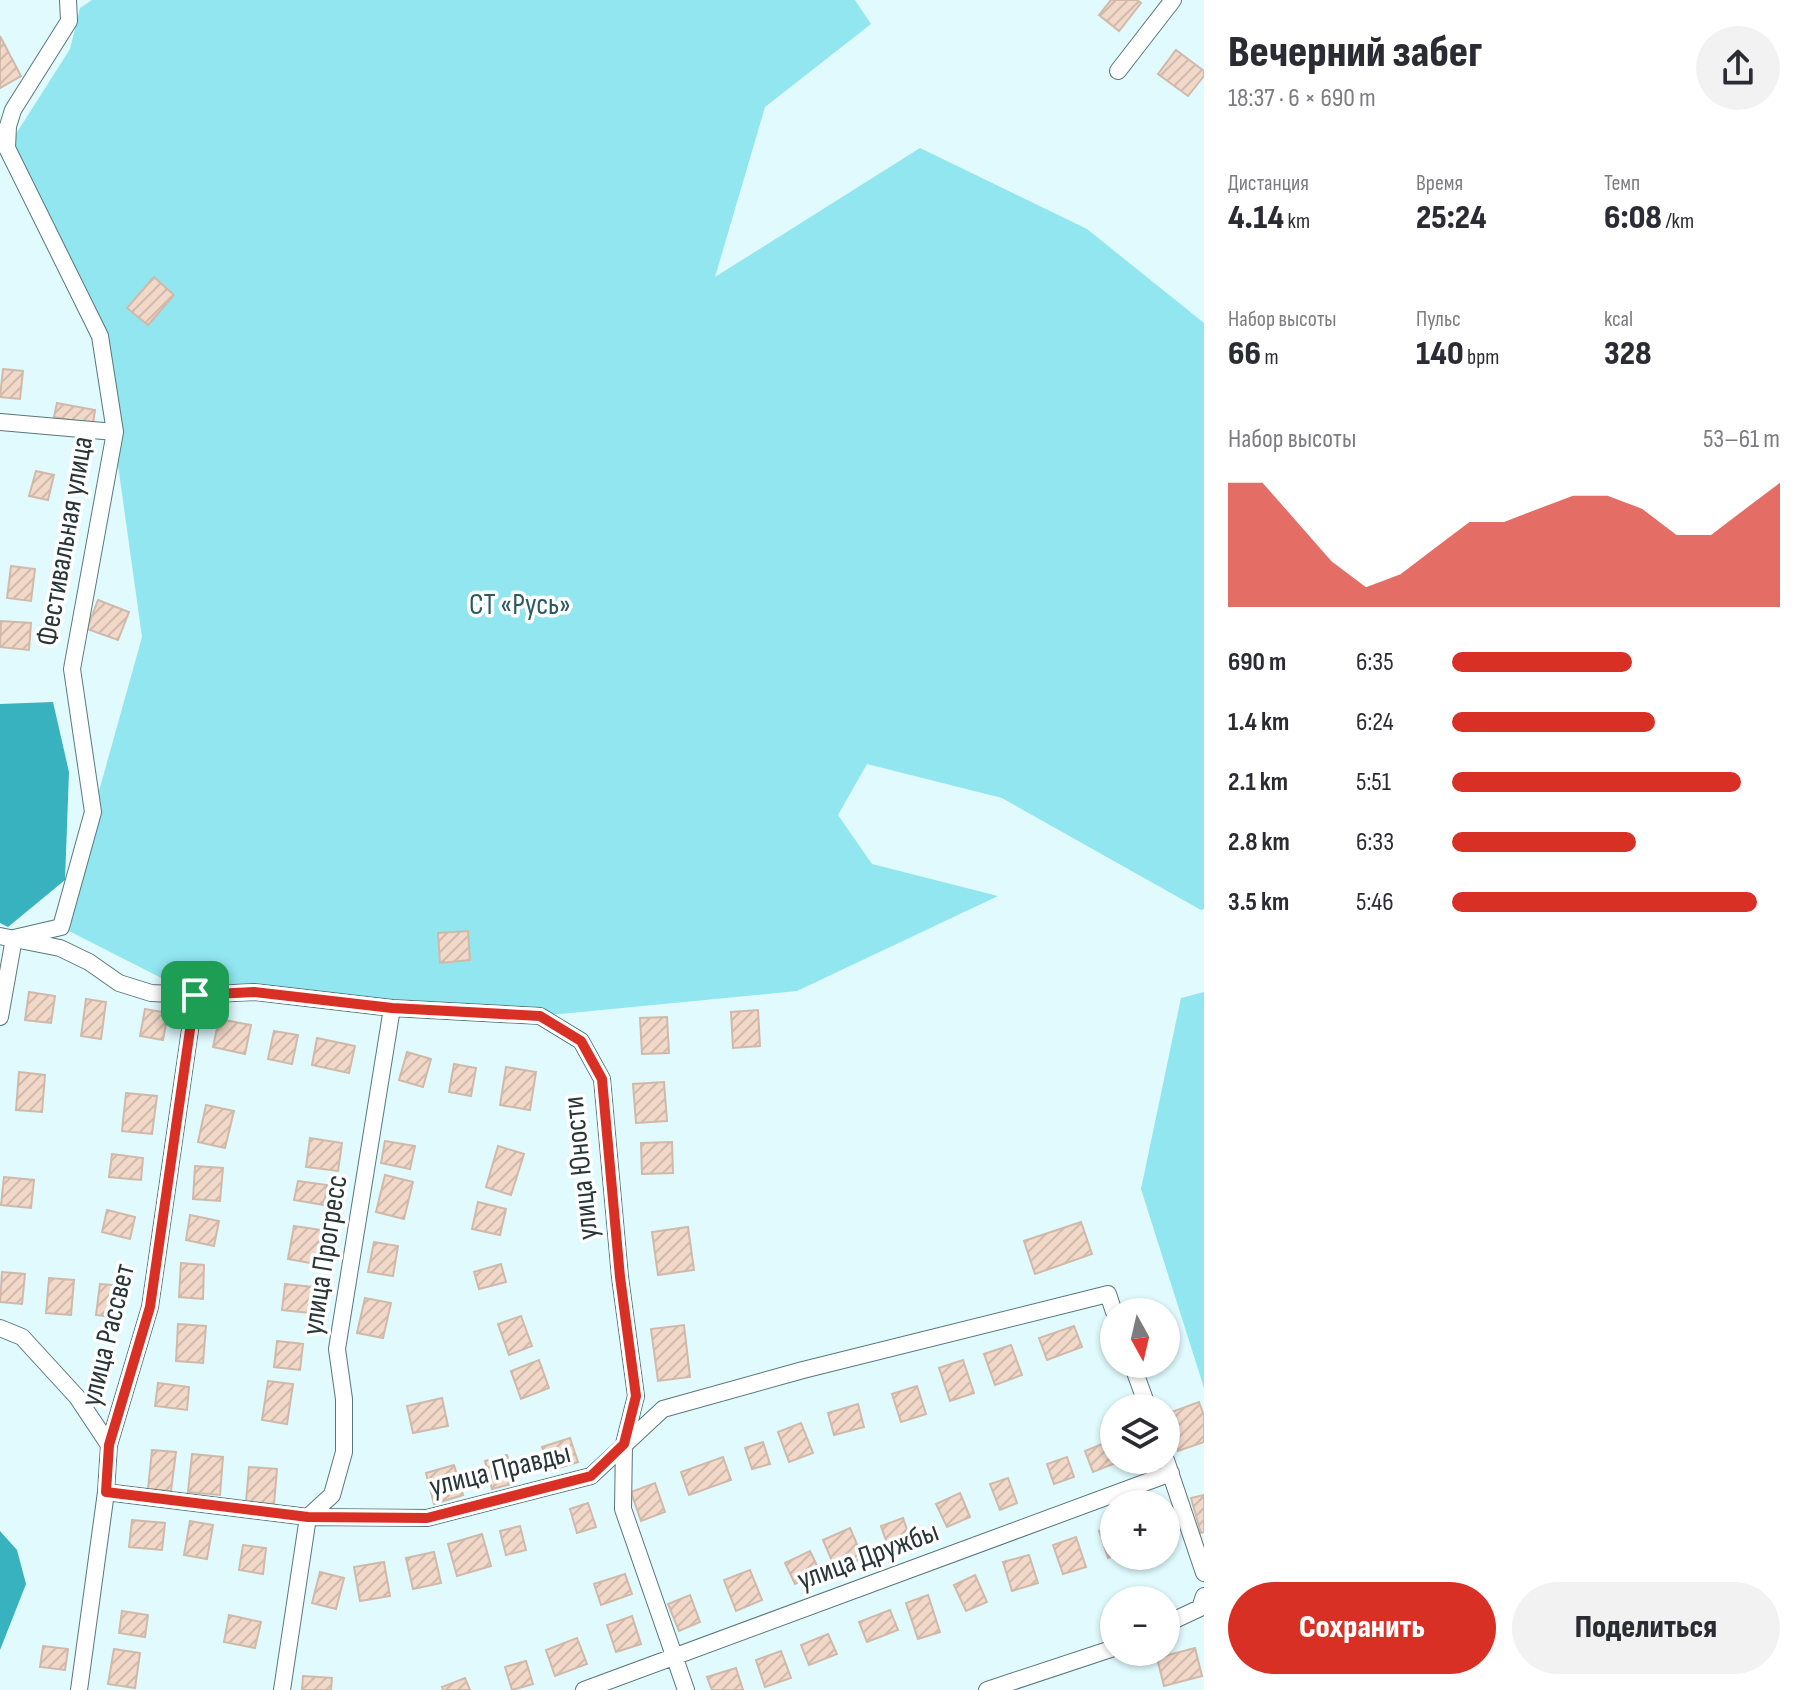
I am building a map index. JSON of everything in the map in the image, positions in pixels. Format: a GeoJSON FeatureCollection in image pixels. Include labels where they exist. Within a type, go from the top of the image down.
{"type":"FeatureCollection","features":[{"type":"Feature","properties":{"kind":"street"},"geometry":{"type":"LineString","coordinates":[[4,148],[13,110],[69,21],[68,0]]}},
{"type":"Feature","properties":{"kind":"street"},"geometry":{"type":"LineString","coordinates":[[1118,71],[1173,0]]}},
{"type":"Feature","properties":{"kind":"street","name":"Фестивальная улица"},"geometry":{"type":"LineString","coordinates":[[4,148],[100,336],[115,432],[72,669],[93,812],[61,927],[7,937]]}},
{"type":"Feature","properties":{"kind":"street"},"geometry":{"type":"LineString","coordinates":[[0,422],[115,432]]}},
{"type":"Feature","properties":{"kind":"street"},"geometry":{"type":"LineString","coordinates":[[0,1017],[7,937]]}},
{"type":"Feature","properties":{"kind":"street","name":"улица Юности"},"geometry":{"type":"LineString","coordinates":[[7,937],[60,948],[89,962],[119,983],[151,993],[195,995],[254,992],[392,1008],[540,1016],[581,1041],[602,1079],[620,1277],[636,1396],[624,1444],[623,1509],[686,1690]]}},
{"type":"Feature","properties":{"kind":"street","name":"улица Рассвет"},"geometry":{"type":"LineString","coordinates":[[79,1690],[106,1492],[109,1445],[150,1307],[195,995]]}},
{"type":"Feature","properties":{"kind":"street","name":"улица Прогресс"},"geometry":{"type":"LineString","coordinates":[[308,1517],[332,1495],[344,1452],[344,1399],[337,1349],[392,1008]]}},
{"type":"Feature","properties":{"kind":"street","name":"улица Правды"},"geometry":{"type":"LineString","coordinates":[[106,1492],[308,1517],[427,1518],[591,1476],[663,1409],[803,1370],[1108,1294],[1109,1298]]}},
{"type":"Feature","properties":{"kind":"street"},"geometry":{"type":"LineString","coordinates":[[0,1328],[22,1337],[77,1397],[109,1445]]}},
{"type":"Feature","properties":{"kind":"street","name":"улица Дружбы"},"geometry":{"type":"LineString","coordinates":[[584,1690],[675,1658],[1147,1474]]}},
{"type":"Feature","properties":{"kind":"street"},"geometry":{"type":"LineString","coordinates":[[1171,1474],[1204,1573]]}},
{"type":"Feature","properties":{"kind":"street"},"geometry":{"type":"LineString","coordinates":[[282,1690],[308,1517]]}},
{"type":"Feature","properties":{"kind":"street"},"geometry":{"type":"LineString","coordinates":[[1180,1617],[1200,1608],[1204,1596]]}},
{"type":"Feature","properties":{"kind":"street"},"geometry":{"type":"LineString","coordinates":[[987,1690],[1100,1653]]}},
{"type":"Feature","properties":{"kind":"green space","name":"СТ «Русь»"},"geometry":{"type":"Polygon","coordinates":[[[92,0],[855,0],[871,24],[765,107],[715,277],[920,148],[1087,229],[1204,323],[1204,909],[1002,798],[867,764],[838,815],[872,864],[998,896],[797,991],[540,1016],[195,995],[61,927],[142,637],[100,336],[7,148],[70,49],[80,8],[92,0]]]}},
{"type":"Feature","properties":{"kind":"green space"},"geometry":{"type":"Polygon","coordinates":[[[1204,992],[1204,1388],[1180,1312],[1180,1298],[1176,1298],[1141,1189],[1181,998],[1204,992]]]}},
{"type":"Feature","properties":{"kind":"shaded area"},"geometry":{"type":"Polygon","coordinates":[[[53,702],[69,772],[65,880],[8,927],[0,923],[0,704],[53,702]]]}},
{"type":"Feature","properties":{"kind":"shaded area"},"geometry":{"type":"Polygon","coordinates":[[[0,1531],[17,1550],[26,1584],[0,1650],[0,1531]]]}},
{"type":"Feature","properties":{"kind":"building"},"geometry":{"type":"Polygon","coordinates":[[[1111,0],[1137,0],[1141,3],[1119,31],[1099,15],[1111,0]]]}},
{"type":"Feature","properties":{"kind":"building"},"geometry":{"type":"Polygon","coordinates":[[[0,36],[21,76],[0,88],[0,36]]]}},
{"type":"Feature","properties":{"kind":"building"},"geometry":{"type":"Polygon","coordinates":[[[1176,50],[1204,71],[1204,76],[1188,96],[1158,74],[1176,50]]]}},
{"type":"Feature","properties":{"kind":"building"},"geometry":{"type":"Polygon","coordinates":[[[154,277],[174,295],[148,325],[127,308],[154,277]]]}},
{"type":"Feature","properties":{"kind":"building"},"geometry":{"type":"Polygon","coordinates":[[[3,369],[23,371],[20,399],[0,397],[3,369]]]}},
{"type":"Feature","properties":{"kind":"building"},"geometry":{"type":"Polygon","coordinates":[[[57,403],[95,410],[93,424],[54,417],[57,403]]]}},
{"type":"Feature","properties":{"kind":"building"},"geometry":{"type":"Polygon","coordinates":[[[36,471],[54,475],[48,500],[29,496],[36,471]]]}},
{"type":"Feature","properties":{"kind":"building"},"geometry":{"type":"Polygon","coordinates":[[[11,566],[35,569],[31,601],[7,598],[11,566]]]}},
{"type":"Feature","properties":{"kind":"building"},"geometry":{"type":"Polygon","coordinates":[[[98,600],[129,612],[118,640],[87,629],[98,600]]]}},
{"type":"Feature","properties":{"kind":"building"},"geometry":{"type":"Polygon","coordinates":[[[1,621],[31,623],[29,650],[0,647],[1,621]]]}},
{"type":"Feature","properties":{"kind":"building"},"geometry":{"type":"Polygon","coordinates":[[[468,931],[470,960],[440,963],[438,933],[468,931]]]}},
{"type":"Feature","properties":{"kind":"building"},"geometry":{"type":"Polygon","coordinates":[[[29,992],[55,996],[51,1023],[25,1020],[29,992]]]}},
{"type":"Feature","properties":{"kind":"building"},"geometry":{"type":"Polygon","coordinates":[[[86,999],[106,1002],[101,1039],[81,1036],[86,999]]]}},
{"type":"Feature","properties":{"kind":"building"},"geometry":{"type":"Polygon","coordinates":[[[145,1009],[168,1013],[163,1040],[140,1036],[145,1009]]]}},
{"type":"Feature","properties":{"kind":"building"},"geometry":{"type":"Polygon","coordinates":[[[758,1010],[760,1046],[733,1048],[731,1012],[758,1010]]]}},
{"type":"Feature","properties":{"kind":"building"},"geometry":{"type":"Polygon","coordinates":[[[667,1017],[669,1053],[642,1054],[640,1018],[667,1017]]]}},
{"type":"Feature","properties":{"kind":"building"},"geometry":{"type":"Polygon","coordinates":[[[219,1019],[251,1025],[245,1054],[213,1047],[219,1019]]]}},
{"type":"Feature","properties":{"kind":"building"},"geometry":{"type":"Polygon","coordinates":[[[274,1031],[298,1035],[292,1064],[268,1059],[274,1031]]]}},
{"type":"Feature","properties":{"kind":"building"},"geometry":{"type":"Polygon","coordinates":[[[317,1038],[355,1046],[349,1073],[312,1065],[317,1038]]]}},
{"type":"Feature","properties":{"kind":"building"},"geometry":{"type":"Polygon","coordinates":[[[407,1052],[431,1059],[423,1087],[399,1080],[407,1052]]]}},
{"type":"Feature","properties":{"kind":"building"},"geometry":{"type":"Polygon","coordinates":[[[454,1064],[476,1068],[471,1096],[449,1092],[454,1064]]]}},
{"type":"Feature","properties":{"kind":"building"},"geometry":{"type":"Polygon","coordinates":[[[506,1067],[536,1072],[530,1110],[500,1105],[506,1067]]]}},
{"type":"Feature","properties":{"kind":"building"},"geometry":{"type":"Polygon","coordinates":[[[19,1072],[45,1075],[42,1112],[16,1110],[19,1072]]]}},
{"type":"Feature","properties":{"kind":"building"},"geometry":{"type":"Polygon","coordinates":[[[664,1082],[667,1121],[636,1123],[633,1084],[664,1082]]]}},
{"type":"Feature","properties":{"kind":"building"},"geometry":{"type":"Polygon","coordinates":[[[126,1093],[157,1096],[152,1134],[122,1131],[126,1093]]]}},
{"type":"Feature","properties":{"kind":"building"},"geometry":{"type":"Polygon","coordinates":[[[206,1105],[234,1111],[225,1148],[198,1142],[206,1105]]]}},
{"type":"Feature","properties":{"kind":"building"},"geometry":{"type":"Polygon","coordinates":[[[310,1138],[342,1143],[338,1171],[306,1167],[310,1138]]]}},
{"type":"Feature","properties":{"kind":"building"},"geometry":{"type":"Polygon","coordinates":[[[385,1141],[415,1146],[410,1169],[381,1163],[385,1141]]]}},
{"type":"Feature","properties":{"kind":"building"},"geometry":{"type":"Polygon","coordinates":[[[672,1142],[673,1173],[642,1174],[641,1143],[672,1142]]]}},
{"type":"Feature","properties":{"kind":"building"},"geometry":{"type":"Polygon","coordinates":[[[498,1146],[524,1154],[511,1195],[486,1187],[498,1146]]]}},
{"type":"Feature","properties":{"kind":"building"},"geometry":{"type":"Polygon","coordinates":[[[112,1154],[143,1158],[141,1180],[109,1177],[112,1154]]]}},
{"type":"Feature","properties":{"kind":"building"},"geometry":{"type":"Polygon","coordinates":[[[195,1166],[223,1168],[220,1201],[193,1199],[195,1166]]]}},
{"type":"Feature","properties":{"kind":"building"},"geometry":{"type":"Polygon","coordinates":[[[385,1175],[413,1182],[404,1219],[376,1212],[385,1175]]]}},
{"type":"Feature","properties":{"kind":"building"},"geometry":{"type":"Polygon","coordinates":[[[4,1177],[34,1180],[31,1208],[1,1205],[4,1177]]]}},
{"type":"Feature","properties":{"kind":"building"},"geometry":{"type":"Polygon","coordinates":[[[298,1181],[327,1185],[324,1205],[294,1200],[298,1181]]]}},
{"type":"Feature","properties":{"kind":"building"},"geometry":{"type":"Polygon","coordinates":[[[478,1202],[506,1209],[500,1235],[472,1229],[478,1202]]]}},
{"type":"Feature","properties":{"kind":"building"},"geometry":{"type":"Polygon","coordinates":[[[107,1210],[135,1217],[130,1239],[102,1232],[107,1210]]]}},
{"type":"Feature","properties":{"kind":"building"},"geometry":{"type":"Polygon","coordinates":[[[190,1215],[219,1221],[214,1246],[186,1240],[190,1215]]]}},
{"type":"Feature","properties":{"kind":"building"},"geometry":{"type":"Polygon","coordinates":[[[1081,1222],[1092,1254],[1035,1274],[1024,1241],[1081,1222]]]}},
{"type":"Feature","properties":{"kind":"building"},"geometry":{"type":"Polygon","coordinates":[[[294,1226],[322,1230],[316,1264],[288,1259],[294,1226]]]}},
{"type":"Feature","properties":{"kind":"building"},"geometry":{"type":"Polygon","coordinates":[[[688,1227],[694,1270],[658,1275],[652,1232],[688,1227]]]}},
{"type":"Feature","properties":{"kind":"building"},"geometry":{"type":"Polygon","coordinates":[[[374,1242],[398,1246],[393,1276],[368,1272],[374,1242]]]}},
{"type":"Feature","properties":{"kind":"building"},"geometry":{"type":"Polygon","coordinates":[[[181,1263],[204,1265],[203,1299],[179,1297],[181,1263]]]}},
{"type":"Feature","properties":{"kind":"building"},"geometry":{"type":"Polygon","coordinates":[[[501,1264],[506,1282],[479,1289],[474,1272],[501,1264]]]}},
{"type":"Feature","properties":{"kind":"building"},"geometry":{"type":"Polygon","coordinates":[[[2,1272],[25,1274],[22,1304],[0,1302],[2,1272]]]}},
{"type":"Feature","properties":{"kind":"building"},"geometry":{"type":"Polygon","coordinates":[[[49,1278],[74,1280],[71,1315],[46,1313],[49,1278]]]}},
{"type":"Feature","properties":{"kind":"building"},"geometry":{"type":"Polygon","coordinates":[[[100,1284],[124,1286],[120,1318],[96,1315],[100,1284]]]}},
{"type":"Feature","properties":{"kind":"building"},"geometry":{"type":"Polygon","coordinates":[[[285,1284],[313,1287],[310,1313],[282,1310],[285,1284]]]}},
{"type":"Feature","properties":{"kind":"building"},"geometry":{"type":"Polygon","coordinates":[[[365,1298],[391,1303],[383,1338],[357,1333],[365,1298]]]}},
{"type":"Feature","properties":{"kind":"building"},"geometry":{"type":"Polygon","coordinates":[[[521,1316],[532,1346],[509,1355],[498,1324],[521,1316]]]}},
{"type":"Feature","properties":{"kind":"building"},"geometry":{"type":"Polygon","coordinates":[[[178,1324],[206,1326],[203,1363],[176,1361],[178,1324]]]}},
{"type":"Feature","properties":{"kind":"building"},"geometry":{"type":"Polygon","coordinates":[[[684,1325],[690,1377],[658,1381],[651,1329],[684,1325]]]}},
{"type":"Feature","properties":{"kind":"building"},"geometry":{"type":"Polygon","coordinates":[[[1074,1326],[1082,1347],[1047,1360],[1039,1338],[1074,1326]]]}},
{"type":"Feature","properties":{"kind":"building"},"geometry":{"type":"Polygon","coordinates":[[[277,1341],[303,1344],[300,1370],[274,1367],[277,1341]]]}},
{"type":"Feature","properties":{"kind":"building"},"geometry":{"type":"Polygon","coordinates":[[[1011,1345],[1022,1375],[995,1385],[984,1354],[1011,1345]]]}},
{"type":"Feature","properties":{"kind":"building"},"geometry":{"type":"Polygon","coordinates":[[[539,1360],[549,1388],[521,1399],[511,1371],[539,1360]]]}},
{"type":"Feature","properties":{"kind":"building"},"geometry":{"type":"Polygon","coordinates":[[[963,1360],[974,1393],[950,1401],[939,1368],[963,1360]]]}},
{"type":"Feature","properties":{"kind":"building"},"geometry":{"type":"Polygon","coordinates":[[[268,1381],[293,1384],[287,1424],[262,1420],[268,1381]]]}},
{"type":"Feature","properties":{"kind":"building"},"geometry":{"type":"Polygon","coordinates":[[[158,1383],[189,1387],[187,1410],[155,1406],[158,1383]]]}},
{"type":"Feature","properties":{"kind":"building"},"geometry":{"type":"Polygon","coordinates":[[[917,1386],[926,1414],[901,1422],[892,1394],[917,1386]]]}},
{"type":"Feature","properties":{"kind":"building"},"geometry":{"type":"Polygon","coordinates":[[[442,1398],[448,1426],[413,1433],[407,1406],[442,1398]]]}},
{"type":"Feature","properties":{"kind":"building"},"geometry":{"type":"Polygon","coordinates":[[[1199,1402],[1204,1416],[1204,1442],[1180,1450],[1180,1409],[1199,1402]]]}},
{"type":"Feature","properties":{"kind":"building"},"geometry":{"type":"Polygon","coordinates":[[[858,1404],[864,1427],[834,1435],[828,1413],[858,1404]]]}},
{"type":"Feature","properties":{"kind":"building"},"geometry":{"type":"Polygon","coordinates":[[[801,1423],[813,1453],[789,1462],[778,1432],[801,1423]]]}},
{"type":"Feature","properties":{"kind":"building"},"geometry":{"type":"Polygon","coordinates":[[[570,1438],[578,1462],[549,1471],[542,1447],[570,1438]]]}},
{"type":"Feature","properties":{"kind":"building"},"geometry":{"type":"Polygon","coordinates":[[[763,1442],[770,1464],[752,1469],[745,1448],[763,1442]]]}},
{"type":"Feature","properties":{"kind":"building"},"geometry":{"type":"Polygon","coordinates":[[[1100,1445],[1100,1469],[1093,1472],[1085,1451],[1100,1445]]]}},
{"type":"Feature","properties":{"kind":"building"},"geometry":{"type":"Polygon","coordinates":[[[152,1450],[176,1452],[171,1491],[148,1489],[152,1450]]]}},
{"type":"Feature","properties":{"kind":"building"},"geometry":{"type":"Polygon","coordinates":[[[192,1454],[223,1457],[220,1495],[188,1492],[192,1454]]]}},
{"type":"Feature","properties":{"kind":"building"},"geometry":{"type":"Polygon","coordinates":[[[507,1455],[515,1483],[492,1489],[485,1461],[507,1455]]]}},
{"type":"Feature","properties":{"kind":"building"},"geometry":{"type":"Polygon","coordinates":[[[723,1457],[731,1480],[689,1495],[681,1472],[723,1457]]]}},
{"type":"Feature","properties":{"kind":"building"},"geometry":{"type":"Polygon","coordinates":[[[1067,1457],[1074,1477],[1054,1484],[1047,1464],[1067,1457]]]}},
{"type":"Feature","properties":{"kind":"building"},"geometry":{"type":"Polygon","coordinates":[[[454,1465],[463,1495],[434,1504],[426,1473],[454,1465]]]}},
{"type":"Feature","properties":{"kind":"building"},"geometry":{"type":"Polygon","coordinates":[[[249,1467],[277,1469],[274,1504],[246,1502],[249,1467]]]}},
{"type":"Feature","properties":{"kind":"building"},"geometry":{"type":"Polygon","coordinates":[[[1008,1478],[1017,1503],[1000,1510],[990,1484],[1008,1478]]]}},
{"type":"Feature","properties":{"kind":"building"},"geometry":{"type":"Polygon","coordinates":[[[655,1483],[665,1512],[641,1521],[631,1492],[655,1483]]]}},
{"type":"Feature","properties":{"kind":"building"},"geometry":{"type":"Polygon","coordinates":[[[960,1493],[970,1517],[947,1527],[936,1504],[960,1493]]]}},
{"type":"Feature","properties":{"kind":"building"},"geometry":{"type":"Polygon","coordinates":[[[1204,1495],[1204,1532],[1201,1533],[1191,1498],[1204,1495]]]}},
{"type":"Feature","properties":{"kind":"building"},"geometry":{"type":"Polygon","coordinates":[[[588,1503],[596,1527],[577,1533],[570,1509],[588,1503]]]}},
{"type":"Feature","properties":{"kind":"building"},"geometry":{"type":"Polygon","coordinates":[[[903,1518],[911,1541],[889,1549],[881,1526],[903,1518]]]}},
{"type":"Feature","properties":{"kind":"building"},"geometry":{"type":"Polygon","coordinates":[[[132,1520],[165,1523],[162,1550],[129,1547],[132,1520]]]}},
{"type":"Feature","properties":{"kind":"building"},"geometry":{"type":"Polygon","coordinates":[[[190,1521],[213,1525],[207,1559],[184,1555],[190,1521]]]}},
{"type":"Feature","properties":{"kind":"building"},"geometry":{"type":"Polygon","coordinates":[[[520,1526],[526,1550],[506,1555],[500,1531],[520,1526]]]}},
{"type":"Feature","properties":{"kind":"building"},"geometry":{"type":"Polygon","coordinates":[[[850,1528],[863,1558],[836,1570],[823,1540],[850,1528]]]}},
{"type":"Feature","properties":{"kind":"building"},"geometry":{"type":"Polygon","coordinates":[[[482,1534],[491,1566],[457,1576],[448,1544],[482,1534]]]}},
{"type":"Feature","properties":{"kind":"building"},"geometry":{"type":"Polygon","coordinates":[[[1076,1537],[1086,1567],[1063,1574],[1053,1545],[1076,1537]]]}},
{"type":"Feature","properties":{"kind":"building"},"geometry":{"type":"Polygon","coordinates":[[[243,1545],[266,1548],[263,1574],[239,1570],[243,1545]]]}},
{"type":"Feature","properties":{"kind":"building"},"geometry":{"type":"Polygon","coordinates":[[[810,1551],[820,1572],[795,1584],[785,1563],[810,1551]]]}},
{"type":"Feature","properties":{"kind":"building"},"geometry":{"type":"Polygon","coordinates":[[[434,1552],[441,1583],[413,1589],[406,1558],[434,1552]]]}},
{"type":"Feature","properties":{"kind":"building"},"geometry":{"type":"Polygon","coordinates":[[[1029,1555],[1038,1583],[1012,1591],[1003,1562],[1029,1555]]]}},
{"type":"Feature","properties":{"kind":"building"},"geometry":{"type":"Polygon","coordinates":[[[384,1562],[390,1596],[360,1601],[354,1567],[384,1562]]]}},
{"type":"Feature","properties":{"kind":"building"},"geometry":{"type":"Polygon","coordinates":[[[750,1570],[762,1600],[736,1611],[724,1580],[750,1570]]]}},
{"type":"Feature","properties":{"kind":"building"},"geometry":{"type":"Polygon","coordinates":[[[320,1572],[344,1578],[336,1609],[312,1603],[320,1572]]]}},
{"type":"Feature","properties":{"kind":"building"},"geometry":{"type":"Polygon","coordinates":[[[625,1574],[632,1594],[601,1605],[594,1584],[625,1574]]]}},
{"type":"Feature","properties":{"kind":"building"},"geometry":{"type":"Polygon","coordinates":[[[975,1575],[987,1602],[966,1611],[954,1585],[975,1575]]]}},
{"type":"Feature","properties":{"kind":"building"},"geometry":{"type":"Polygon","coordinates":[[[690,1595],[700,1622],[679,1631],[668,1604],[690,1595]]]}},
{"type":"Feature","properties":{"kind":"building"},"geometry":{"type":"Polygon","coordinates":[[[928,1595],[940,1632],[918,1639],[906,1603],[928,1595]]]}},
{"type":"Feature","properties":{"kind":"building"},"geometry":{"type":"Polygon","coordinates":[[[890,1610],[898,1630],[867,1642],[859,1622],[890,1610]]]}},
{"type":"Feature","properties":{"kind":"building"},"geometry":{"type":"Polygon","coordinates":[[[122,1611],[148,1615],[145,1637],[119,1633],[122,1611]]]}},
{"type":"Feature","properties":{"kind":"building"},"geometry":{"type":"Polygon","coordinates":[[[229,1615],[261,1622],[255,1648],[224,1642],[229,1615]]]}},
{"type":"Feature","properties":{"kind":"building"},"geometry":{"type":"Polygon","coordinates":[[[632,1616],[641,1644],[616,1652],[607,1625],[632,1616]]]}},
{"type":"Feature","properties":{"kind":"building"},"geometry":{"type":"Polygon","coordinates":[[[828,1634],[837,1654],[809,1665],[801,1645],[828,1634]]]}},
{"type":"Feature","properties":{"kind":"building"},"geometry":{"type":"Polygon","coordinates":[[[577,1638],[587,1664],[555,1676],[546,1650],[577,1638]]]}},
{"type":"Feature","properties":{"kind":"building"},"geometry":{"type":"Polygon","coordinates":[[[43,1646],[68,1649],[65,1670],[40,1667],[43,1646]]]}},
{"type":"Feature","properties":{"kind":"building"},"geometry":{"type":"Polygon","coordinates":[[[1195,1648],[1202,1676],[1164,1686],[1159,1666],[1180,1666],[1180,1652],[1195,1648]]]}},
{"type":"Feature","properties":{"kind":"building"},"geometry":{"type":"Polygon","coordinates":[[[114,1649],[140,1653],[135,1688],[108,1684],[114,1649]]]}},
{"type":"Feature","properties":{"kind":"building"},"geometry":{"type":"Polygon","coordinates":[[[781,1651],[791,1678],[765,1687],[756,1660],[781,1651]]]}},
{"type":"Feature","properties":{"kind":"building"},"geometry":{"type":"Polygon","coordinates":[[[526,1661],[533,1684],[512,1690],[505,1667],[526,1661]]]}},
{"type":"Feature","properties":{"kind":"building"},"geometry":{"type":"Polygon","coordinates":[[[736,1668],[743,1690],[712,1690],[707,1677],[736,1668]]]}},
{"type":"Feature","properties":{"kind":"building"},"geometry":{"type":"Polygon","coordinates":[[[303,1676],[332,1678],[331,1690],[302,1690],[303,1676]]]}},
{"type":"Feature","properties":{"kind":"building"},"geometry":{"type":"Polygon","coordinates":[[[465,1678],[470,1690],[443,1690],[442,1687],[465,1678]]]}},
{"type":"Feature","properties":{"kind":"route"},"geometry":{"type":"LineString","coordinates":[[254,992],[392,1008],[540,1016],[581,1041],[602,1079],[620,1277],[636,1396],[624,1444],[591,1476],[427,1518],[308,1517],[106,1492],[109,1445],[150,1307],[195,995],[254,992]]}}]}
